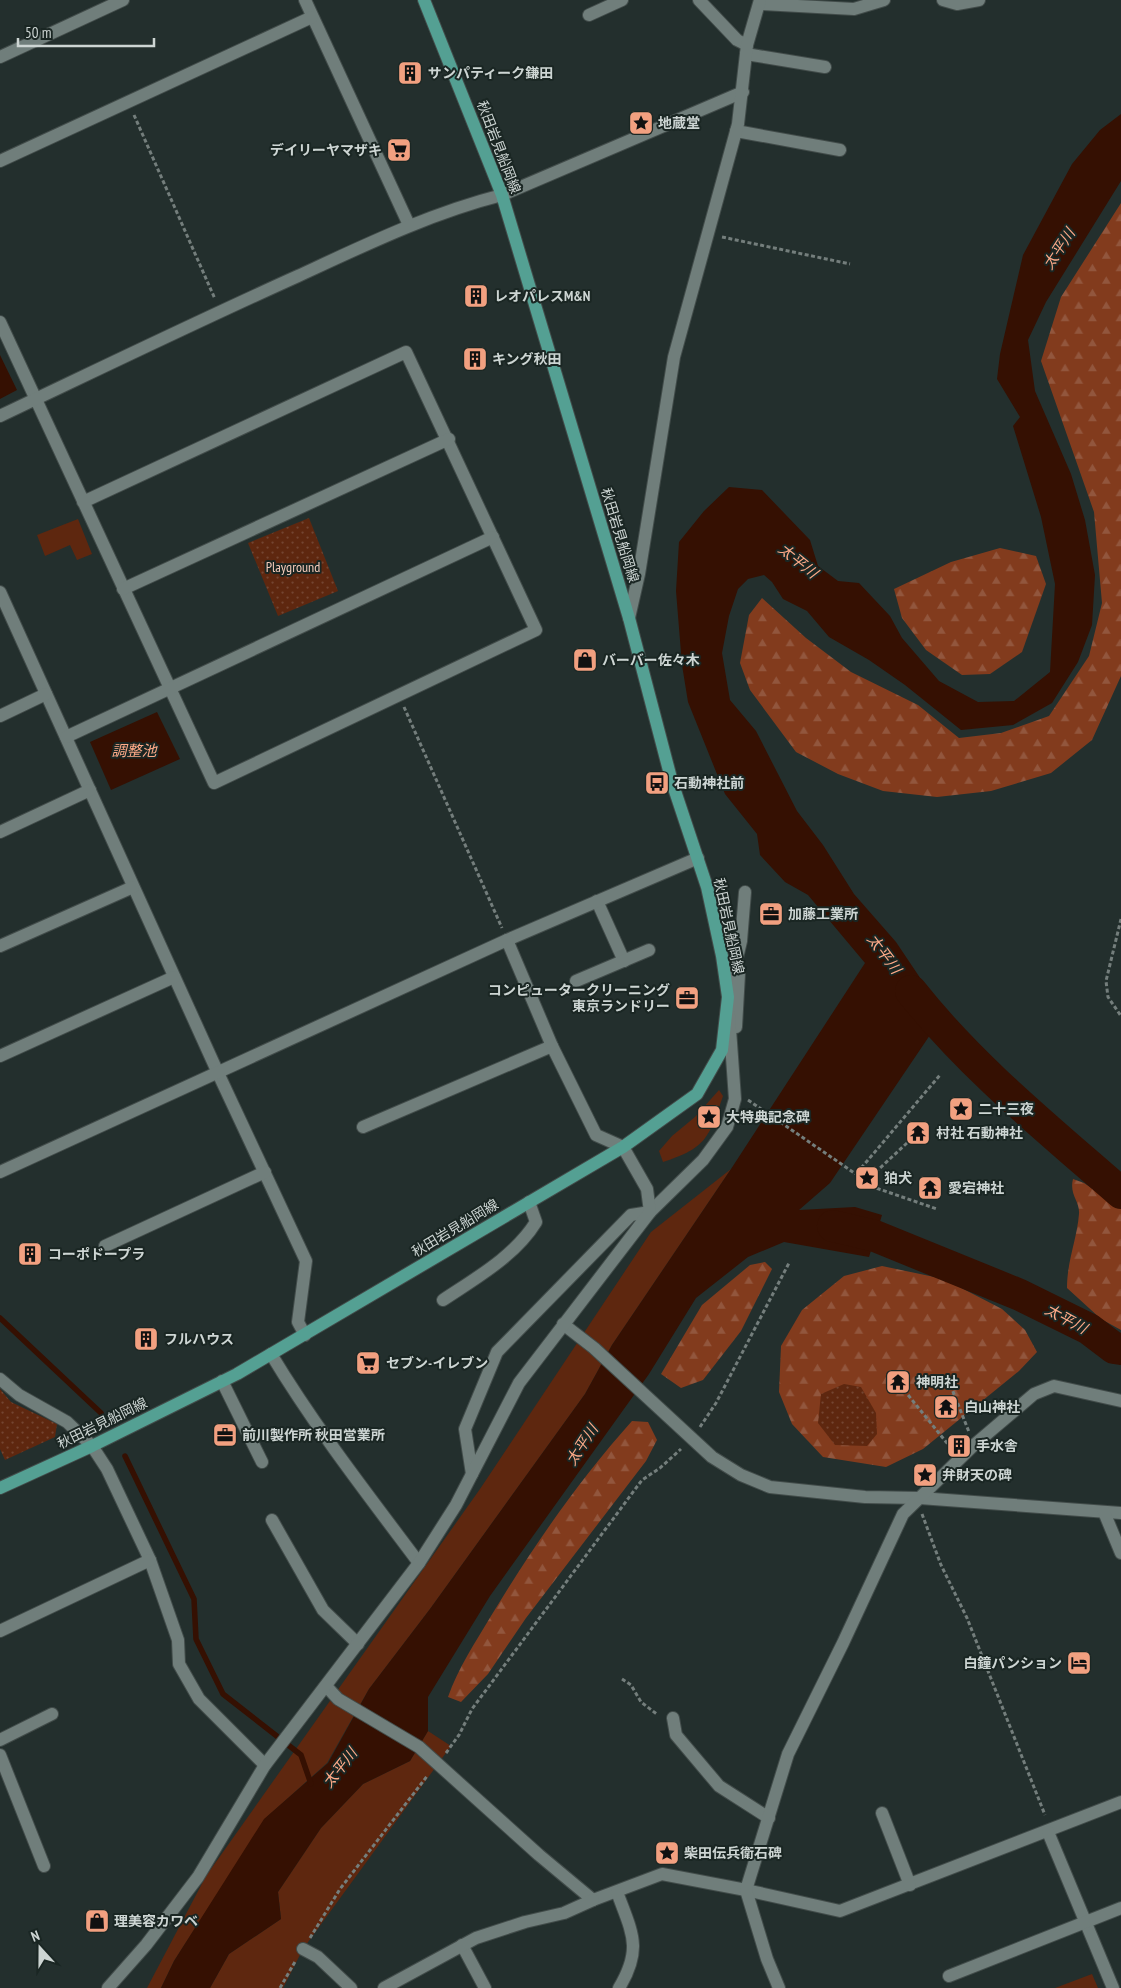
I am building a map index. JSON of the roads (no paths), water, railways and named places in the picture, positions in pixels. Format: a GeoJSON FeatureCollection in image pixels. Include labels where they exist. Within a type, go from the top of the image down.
{"type":"FeatureCollection","features":[{"type":"Feature","properties":{"kind":"main road","name":"秋田岩見船岡線"},"geometry":{"type":"LineString","coordinates":[[0,1488],[92,1446],[222,1381],[305,1335],[623,1148],[696,1094],[722,1050],[728,997],[722,956],[707,887],[672,782],[630,618],[502,195],[424,0]]}},
{"type":"Feature","properties":{"kind":"street"},"geometry":{"type":"LineString","coordinates":[[0,57],[123,0]]}},
{"type":"Feature","properties":{"kind":"street"},"geometry":{"type":"LineString","coordinates":[[305,0],[409,225]]}},
{"type":"Feature","properties":{"kind":"street"},"geometry":{"type":"LineString","coordinates":[[589,14],[622,0]]}},
{"type":"Feature","properties":{"kind":"street"},"geometry":{"type":"LineString","coordinates":[[698,0],[747,49],[825,67]]}},
{"type":"Feature","properties":{"kind":"street"},"geometry":{"type":"LineString","coordinates":[[630,618],[639,574],[674,358],[736,131],[747,49],[760,2],[854,9],[884,0]]}},
{"type":"Feature","properties":{"kind":"street"},"geometry":{"type":"LineString","coordinates":[[943,0],[957,4],[979,0]]}},
{"type":"Feature","properties":{"kind":"street"},"geometry":{"type":"LineString","coordinates":[[0,161],[312,17]]}},
{"type":"Feature","properties":{"kind":"street"},"geometry":{"type":"LineString","coordinates":[[0,416],[220,311],[409,225],[502,195],[742,92]]}},
{"type":"Feature","properties":{"kind":"street"},"geometry":{"type":"LineString","coordinates":[[736,131],[840,150]]}},
{"type":"Feature","properties":{"kind":"street"},"geometry":{"type":"LineString","coordinates":[[0,322],[35,400],[214,783],[536,630],[449,440],[406,352],[83,502]]}},
{"type":"Feature","properties":{"kind":"street"},"geometry":{"type":"LineString","coordinates":[[123,589],[449,440]]}},
{"type":"Feature","properties":{"kind":"street"},"geometry":{"type":"LineString","coordinates":[[66,737],[493,537]]}},
{"type":"Feature","properties":{"kind":"street"},"geometry":{"type":"LineString","coordinates":[[2,600],[306,1261],[298,1322],[305,1335]]}},
{"type":"Feature","properties":{"kind":"street"},"geometry":{"type":"LineString","coordinates":[[0,716],[46,694]]}},
{"type":"Feature","properties":{"kind":"street"},"geometry":{"type":"LineString","coordinates":[[0,832],[90,790]]}},
{"type":"Feature","properties":{"kind":"street"},"geometry":{"type":"LineString","coordinates":[[0,1172],[507,940],[698,858]]}},
{"type":"Feature","properties":{"kind":"street"},"geometry":{"type":"LineString","coordinates":[[0,946],[134,888]]}},
{"type":"Feature","properties":{"kind":"street"},"geometry":{"type":"LineString","coordinates":[[733,1069],[745,892]]}},
{"type":"Feature","properties":{"kind":"street"},"geometry":{"type":"LineString","coordinates":[[597,901],[624,961]]}},
{"type":"Feature","properties":{"kind":"street"},"geometry":{"type":"LineString","coordinates":[[507,940],[552,1046],[596,1136],[623,1148],[647,1188],[650,1212]]}},
{"type":"Feature","properties":{"kind":"street"},"geometry":{"type":"LineString","coordinates":[[108,1988],[146,1945],[198,1877],[265,1765],[419,1564],[456,1505],[519,1383],[650,1212],[703,1160],[726,1127],[735,1099],[728,997],[741,941]]}},
{"type":"Feature","properties":{"kind":"street"},"geometry":{"type":"LineString","coordinates":[[576,981],[648,950]]}},
{"type":"Feature","properties":{"kind":"street"},"geometry":{"type":"LineString","coordinates":[[0,1056],[174,977]]}},
{"type":"Feature","properties":{"kind":"street"},"geometry":{"type":"LineString","coordinates":[[363,1127],[552,1046]]}},
{"type":"Feature","properties":{"kind":"street"},"geometry":{"type":"LineString","coordinates":[[105,1246],[264,1172]]}},
{"type":"Feature","properties":{"kind":"street"},"geometry":{"type":"LineString","coordinates":[[443,1300],[487,1271],[529,1234],[536,1222],[529,1202]]}},
{"type":"Feature","properties":{"kind":"street"},"geometry":{"type":"LineString","coordinates":[[472,1474],[465,1429],[497,1352],[631,1215],[650,1212]]}},
{"type":"Feature","properties":{"kind":"street"},"geometry":{"type":"LineString","coordinates":[[563,1324],[594,1348],[712,1457],[741,1475],[770,1487],[865,1497],[920,1498],[1121,1513]]}},
{"type":"Feature","properties":{"kind":"street"},"geometry":{"type":"LineString","coordinates":[[271,1354],[325,1436],[419,1564]]}},
{"type":"Feature","properties":{"kind":"street"},"geometry":{"type":"LineString","coordinates":[[0,1379],[19,1395],[67,1422],[92,1446],[107,1469],[150,1560],[178,1640],[180,1664],[183,1671],[199,1699],[265,1765]]}},
{"type":"Feature","properties":{"kind":"street"},"geometry":{"type":"LineString","coordinates":[[222,1381],[262,1462]]}},
{"type":"Feature","properties":{"kind":"street"},"geometry":{"type":"LineString","coordinates":[[779,1988],[767,1958],[746,1890],[788,1754],[844,1644],[903,1514],[959,1458],[1034,1394],[1054,1386],[1121,1401]]}},
{"type":"Feature","properties":{"kind":"street"},"geometry":{"type":"LineString","coordinates":[[1104,1512],[1121,1554]]}},
{"type":"Feature","properties":{"kind":"street"},"geometry":{"type":"LineString","coordinates":[[272,1520],[323,1610],[358,1644]]}},
{"type":"Feature","properties":{"kind":"street"},"geometry":{"type":"LineString","coordinates":[[0,1631],[150,1560]]}},
{"type":"Feature","properties":{"kind":"street"},"geometry":{"type":"LineString","coordinates":[[326,1686],[338,1699],[419,1747],[539,1855],[593,1900]]}},
{"type":"Feature","properties":{"kind":"street"},"geometry":{"type":"LineString","coordinates":[[0,1740],[52,1714]]}},
{"type":"Feature","properties":{"kind":"street"},"geometry":{"type":"LineString","coordinates":[[673,1723],[676,1734],[720,1786],[769,1818]]}},
{"type":"Feature","properties":{"kind":"street"},"geometry":{"type":"LineString","coordinates":[[0,1755],[44,1866]]}},
{"type":"Feature","properties":{"kind":"street"},"geometry":{"type":"LineString","coordinates":[[384,1988],[400,1984],[476,1938],[525,1922],[564,1913],[662,1874],[840,1911],[1121,1802]]}},
{"type":"Feature","properties":{"kind":"street"},"geometry":{"type":"LineString","coordinates":[[882,1813],[910,1885]]}},
{"type":"Feature","properties":{"kind":"street"},"geometry":{"type":"LineString","coordinates":[[1050,1831],[1113,1988]]}},
{"type":"Feature","properties":{"kind":"street"},"geometry":{"type":"LineString","coordinates":[[617,1892],[635,1945],[629,1971],[619,1988]]}},
{"type":"Feature","properties":{"kind":"street"},"geometry":{"type":"LineString","coordinates":[[948,1976],[1121,1908]]}},
{"type":"Feature","properties":{"kind":"street"},"geometry":{"type":"LineString","coordinates":[[462,1946],[485,1988]]}},
{"type":"Feature","properties":{"kind":"street"},"geometry":{"type":"LineString","coordinates":[[303,1949],[318,1958],[351,1988]]}},
{"type":"Feature","properties":{"kind":"water"},"geometry":{"type":"Polygon","coordinates":[[[1121,114],[1121,181],[1046,302],[1028,340],[1035,391],[1071,474],[1085,520],[1095,575],[1092,625],[1078,662],[1052,703],[1013,725],[961,730],[905,685],[869,660],[829,637],[807,611],[783,599],[772,582],[764,575],[748,579],[738,589],[729,616],[722,653],[730,700],[756,731],[797,811],[823,845],[854,894],[896,942],[947,1018],[930,1035],[830,1183],[799,1210],[855,1207],[882,1215],[869,1257],[784,1242],[748,1257],[696,1298],[649,1374],[490,1596],[428,1697],[428,1731],[410,1761],[363,1784],[321,1828],[278,1892],[281,1919],[229,1954],[210,1988],[161,1988],[174,1961],[264,1819],[328,1763],[369,1689],[430,1609],[585,1394],[612,1345],[731,1169],[865,963],[808,895],[785,882],[760,855],[757,834],[725,794],[688,702],[682,665],[676,591],[679,542],[704,511],[729,487],[762,490],[810,540],[818,566],[838,581],[859,583],[890,616],[902,638],[939,681],[978,702],[1014,701],[1050,672],[1055,584],[1041,517],[1013,426],[1020,417],[997,379],[1000,354],[1023,255],[1072,164],[1100,130],[1121,114]]]}},
{"type":"Feature","properties":{"kind":"water"},"geometry":{"type":"Polygon","coordinates":[[[0,355],[17,390],[0,399],[0,355]]]}},
{"type":"Feature","properties":{"kind":"water","name":"調整池"},"geometry":{"type":"Polygon","coordinates":[[[157,712],[180,759],[111,790],[90,742],[157,712]]]}},
{"type":"Feature","properties":{"kind":"waterway","name":"太平川"},"geometry":{"type":"LineString","coordinates":[[911,991],[934,1019],[985,1072],[1121,1193]]}},
{"type":"Feature","properties":{"kind":"waterway","name":"太平川"},"geometry":{"type":"LineString","coordinates":[[833,1226],[875,1236],[1020,1295],[1089,1329],[1114,1348],[1121,1349]]}},
{"type":"Feature","properties":{"kind":"waterway"},"geometry":{"type":"LineString","coordinates":[[0,1318],[101,1413]]}},
{"type":"Feature","properties":{"kind":"waterway"},"geometry":{"type":"LineString","coordinates":[[125,1456],[194,1599],[196,1639],[223,1694],[301,1755],[311,1784]]}},
{"type":"Feature","properties":{"kind":"place","name":"サンパティーク鎌田"},"geometry":{"type":"Point","coordinates":[410,73]}},
{"type":"Feature","properties":{"kind":"place","name":"地蔵堂"},"geometry":{"type":"Point","coordinates":[641,123]}},
{"type":"Feature","properties":{"kind":"place","name":"デイリーヤマザキ"},"geometry":{"type":"Point","coordinates":[399,150]}},
{"type":"Feature","properties":{"kind":"place","name":"レオパレスM&N"},"geometry":{"type":"Point","coordinates":[476,296]}},
{"type":"Feature","properties":{"kind":"place","name":"キング秋田"},"geometry":{"type":"Point","coordinates":[475,359]}},
{"type":"Feature","properties":{"kind":"place","name":"バーバー佐々木"},"geometry":{"type":"Point","coordinates":[585,660]}},
{"type":"Feature","properties":{"kind":"place","name":"石動神社前"},"geometry":{"type":"Point","coordinates":[657,783]}},
{"type":"Feature","properties":{"kind":"place","name":"加藤工業所"},"geometry":{"type":"Point","coordinates":[771,914]}},
{"type":"Feature","properties":{"kind":"place","name":"コンピュータークリーニング 東京ランドリー"},"geometry":{"type":"Point","coordinates":[687,998]}},
{"type":"Feature","properties":{"kind":"place","name":"二十三夜"},"geometry":{"type":"Point","coordinates":[961,1109]}},
{"type":"Feature","properties":{"kind":"place","name":"大特典記念碑"},"geometry":{"type":"Point","coordinates":[709,1117]}},
{"type":"Feature","properties":{"kind":"place","name":"村社 石動神社"},"geometry":{"type":"Point","coordinates":[918,1133]}},
{"type":"Feature","properties":{"kind":"place","name":"狛犬"},"geometry":{"type":"Point","coordinates":[867,1178]}},
{"type":"Feature","properties":{"kind":"place","name":"愛宕神社"},"geometry":{"type":"Point","coordinates":[930,1188]}},
{"type":"Feature","properties":{"kind":"place","name":"コーポドープラ"},"geometry":{"type":"Point","coordinates":[30,1254]}},
{"type":"Feature","properties":{"kind":"place","name":"フルハウス"},"geometry":{"type":"Point","coordinates":[146,1339]}},
{"type":"Feature","properties":{"kind":"place","name":"セブン-イレブン"},"geometry":{"type":"Point","coordinates":[368,1363]}},
{"type":"Feature","properties":{"kind":"place","name":"神明社"},"geometry":{"type":"Point","coordinates":[898,1382]}},
{"type":"Feature","properties":{"kind":"place","name":"白山神社"},"geometry":{"type":"Point","coordinates":[946,1407]}},
{"type":"Feature","properties":{"kind":"place","name":"前川製作所 秋田営業所"},"geometry":{"type":"Point","coordinates":[225,1435]}},
{"type":"Feature","properties":{"kind":"place","name":"手水舎"},"geometry":{"type":"Point","coordinates":[959,1446]}},
{"type":"Feature","properties":{"kind":"place","name":"弁財天の碑"},"geometry":{"type":"Point","coordinates":[925,1475]}},
{"type":"Feature","properties":{"kind":"place","name":"白鐘パンション"},"geometry":{"type":"Point","coordinates":[1079,1663]}},
{"type":"Feature","properties":{"kind":"place","name":"柴田伝兵衛石碑"},"geometry":{"type":"Point","coordinates":[667,1853]}},
{"type":"Feature","properties":{"kind":"place","name":"理美容カワベ"},"geometry":{"type":"Point","coordinates":[97,1921]}},
{"type":"Feature","properties":{"kind":"park label","name":"Playground"},"geometry":{"type":"Point","coordinates":[293,567]}}]}
